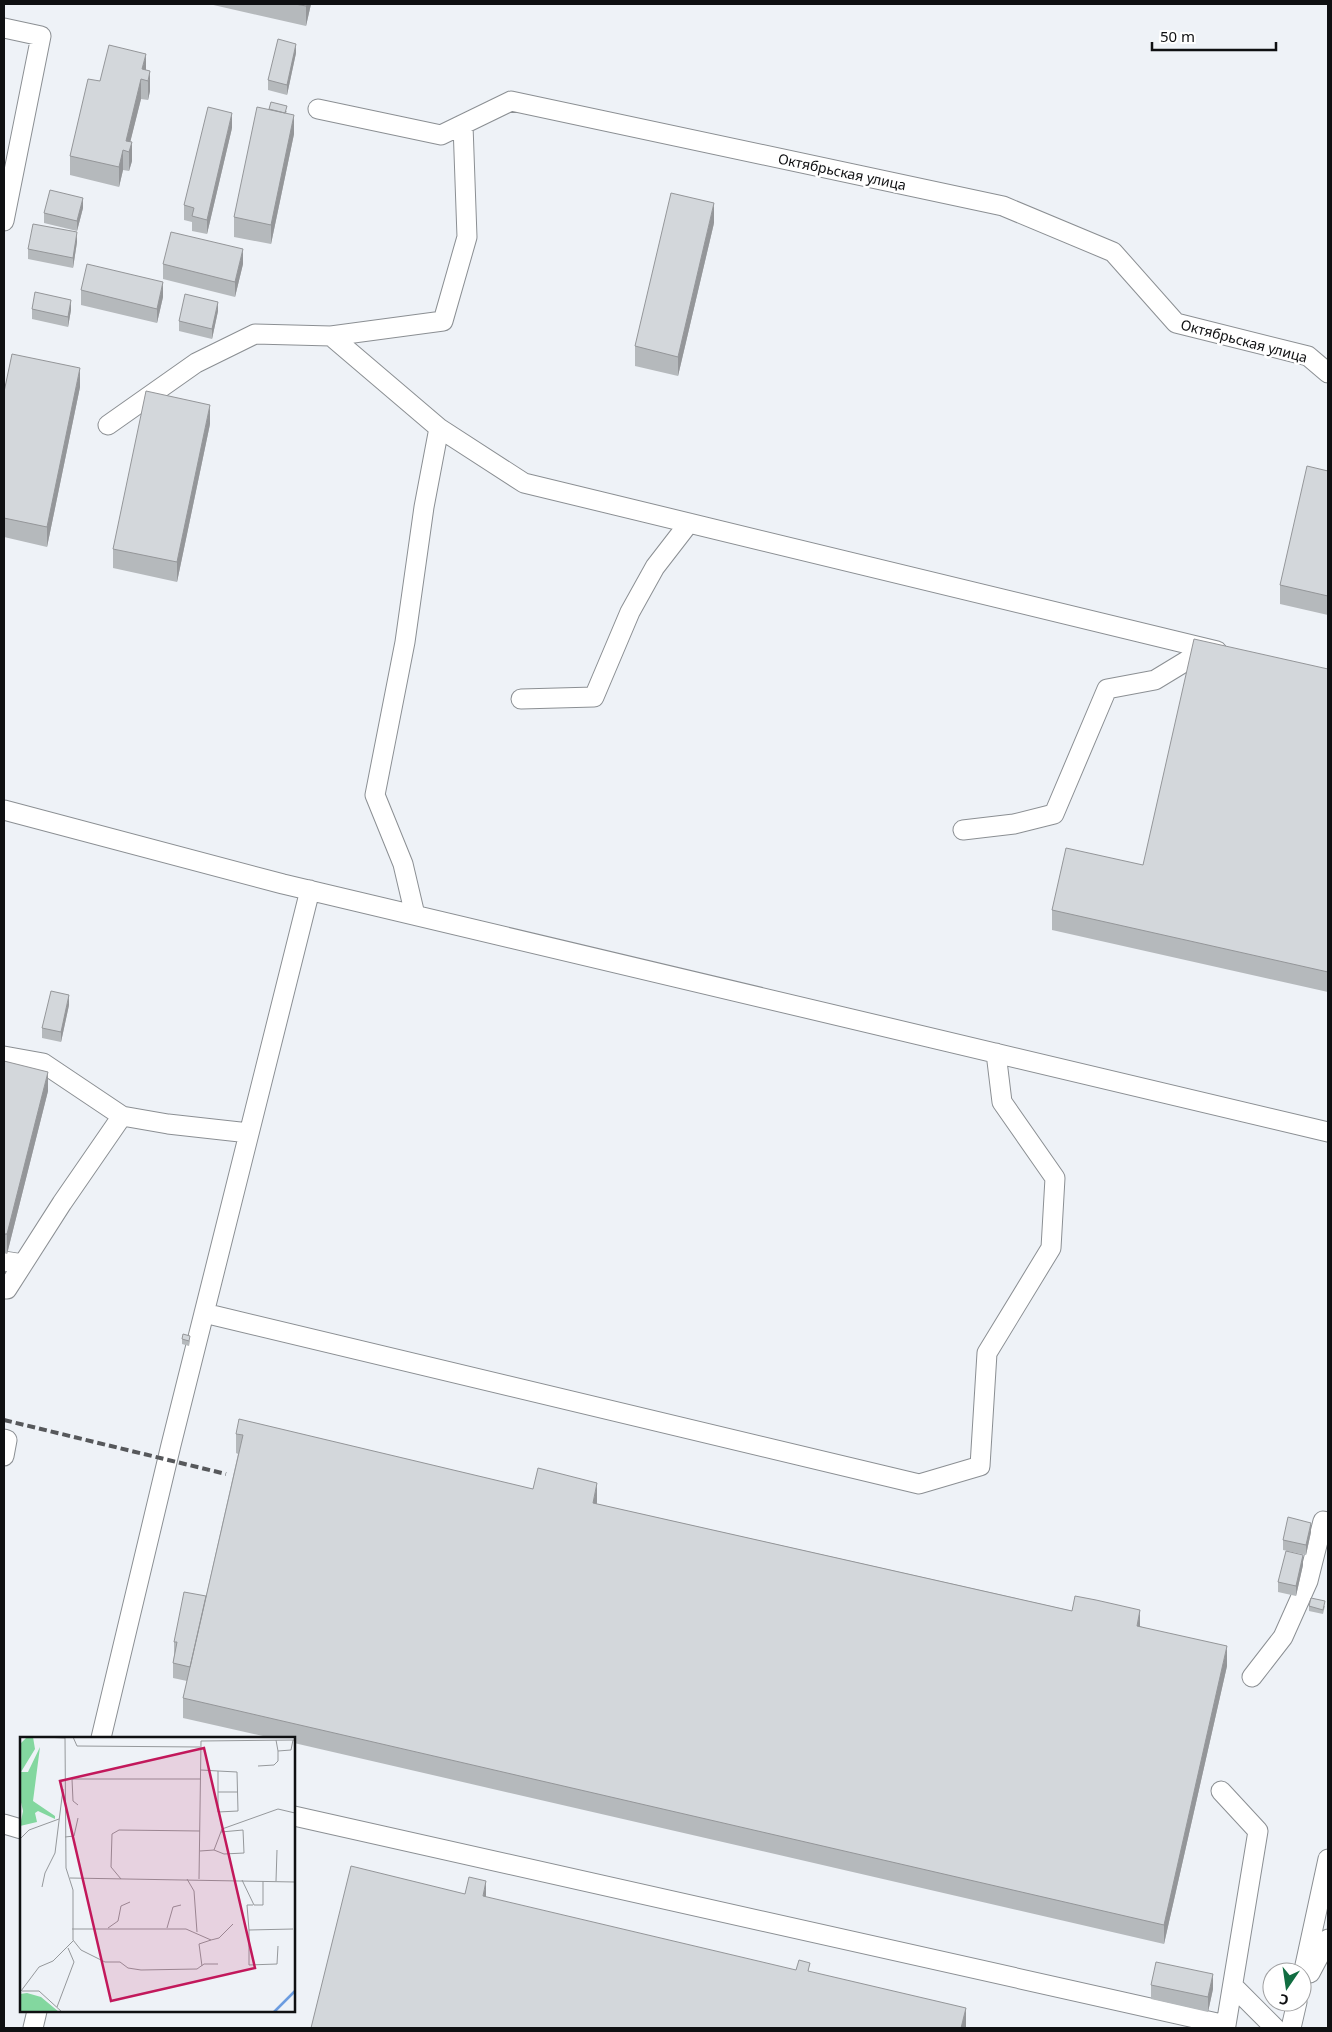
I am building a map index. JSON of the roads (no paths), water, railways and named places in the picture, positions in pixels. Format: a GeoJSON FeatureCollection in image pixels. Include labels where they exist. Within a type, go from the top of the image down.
{"type":"FeatureCollection","features":[{"type":"Feature","properties":{"kind":"street"},"geometry":{"type":"LineString","coordinates":[[4,28],[41,36],[4,221]]}},
{"type":"Feature","properties":{"kind":"street","name":"Октябрьская улица"},"geometry":{"type":"LineString","coordinates":[[318,109],[441,135],[511,102],[1003,206],[1112,252],[1176,323],[1308,356],[1328,373]]}},
{"type":"Feature","properties":{"kind":"street"},"geometry":{"type":"LineString","coordinates":[[108,425],[196,363],[255,334],[331,336],[443,321],[467,237],[463,124]]}},
{"type":"Feature","properties":{"kind":"street"},"geometry":{"type":"LineString","coordinates":[[331,336],[439,428],[524,483],[1206,649],[1234,654]]}},
{"type":"Feature","properties":{"kind":"street"},"geometry":{"type":"LineString","coordinates":[[415,915],[403,864],[375,795],[405,642],[424,507],[439,428]]}},
{"type":"Feature","properties":{"kind":"street"},"geometry":{"type":"LineString","coordinates":[[521,699],[594,697],[630,612],[655,567],[689,523]]}},
{"type":"Feature","properties":{"kind":"street"},"geometry":{"type":"LineString","coordinates":[[963,830],[1014,824],[1054,814],[1107,689],[1155,680],[1206,649]]}},
{"type":"Feature","properties":{"kind":"street"},"geometry":{"type":"LineString","coordinates":[[4,810],[310,890],[1328,1132]]}},
{"type":"Feature","properties":{"kind":"street"},"geometry":{"type":"LineString","coordinates":[[101,1737],[204,1313],[310,890]]}},
{"type":"Feature","properties":{"kind":"street"},"geometry":{"type":"LineString","coordinates":[[204,1313],[919,1484],[980,1466],[987,1353],[1051,1248],[1055,1178],[1002,1102],[996,1053]]}},
{"type":"Feature","properties":{"kind":"street"},"geometry":{"type":"LineString","coordinates":[[4,1056],[43,1063],[122,1116],[168,1124],[249,1133]]}},
{"type":"Feature","properties":{"kind":"street"},"geometry":{"type":"LineString","coordinates":[[4,1289],[8,1289],[122,1116]]}},
{"type":"Feature","properties":{"kind":"street"},"geometry":{"type":"LineString","coordinates":[[4,1261],[23,1264]]}},
{"type":"Feature","properties":{"kind":"street"},"geometry":{"type":"LineString","coordinates":[[4,1439],[8,1440],[4,1456]]}},
{"type":"Feature","properties":{"kind":"street"},"geometry":{"type":"LineString","coordinates":[[1252,1677],[1284,1637],[1308,1581],[1323,1521],[1328,1522]]}},
{"type":"Feature","properties":{"kind":"street"},"geometry":{"type":"LineString","coordinates":[[295,1816],[1226,2025],[1258,1831],[1221,1791]]}},
{"type":"Feature","properties":{"kind":"street"},"geometry":{"type":"LineString","coordinates":[[4,1824],[20,1829]]}},
{"type":"Feature","properties":{"kind":"street"},"geometry":{"type":"LineString","coordinates":[[1306,1962],[1328,1859]]}},
{"type":"Feature","properties":{"kind":"street"},"geometry":{"type":"LineString","coordinates":[[1312,1969],[1328,1939]]}},
{"type":"Feature","properties":{"kind":"street"},"geometry":{"type":"LineString","coordinates":[[1233,1986],[1275,2028]]}},
{"type":"Feature","properties":{"kind":"street"},"geometry":{"type":"LineString","coordinates":[[33,2028],[37,2012]]}},
{"type":"Feature","properties":{"kind":"street"},"geometry":{"type":"LineString","coordinates":[[1291,2028],[1295,2012]]}},
{"type":"Feature","properties":{"kind":"railway"},"geometry":{"type":"LineString","coordinates":[[4,1420],[226,1474]]}}]}
